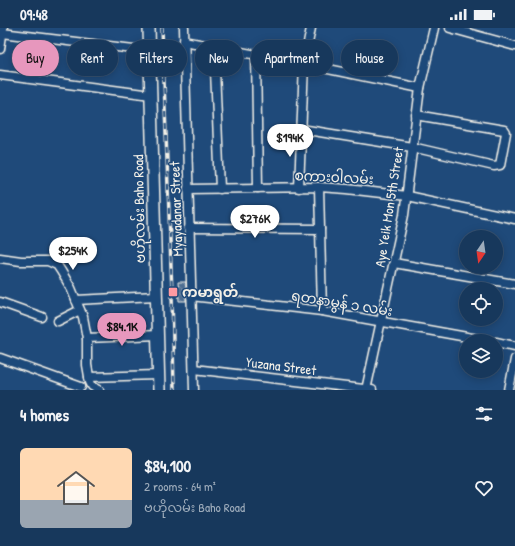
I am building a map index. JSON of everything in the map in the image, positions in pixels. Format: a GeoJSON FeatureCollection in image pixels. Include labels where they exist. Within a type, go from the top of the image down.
{"type":"FeatureCollection","features":[{"type":"Feature","properties":{"kind":"main road","name":"ဗဟိုလမ်း Baho Road"},"geometry":{"type":"LineString","coordinates":[[150,28],[150,40]]}},
{"type":"Feature","properties":{"kind":"main road","name":"ဗဟိုလမ်း Baho Road"},"geometry":{"type":"LineString","coordinates":[[151,76],[159,390]]}},
{"type":"Feature","properties":{"kind":"street","name":"Myayadanar Street"},"geometry":{"type":"LineString","coordinates":[[184,28],[184,40]]}},
{"type":"Feature","properties":{"kind":"street"},"geometry":{"type":"LineString","coordinates":[[309,40],[311,28]]}},
{"type":"Feature","properties":{"kind":"street","name":"Aye Yeik Mon 5th Street"},"geometry":{"type":"LineString","coordinates":[[368,390],[407,196],[420,88],[434,28]]}},
{"type":"Feature","properties":{"kind":"street"},"geometry":{"type":"LineString","coordinates":[[450,28],[479,32],[515,46]]}},
{"type":"Feature","properties":{"kind":"street"},"geometry":{"type":"LineString","coordinates":[[0,49],[3,30],[126,48]]}},
{"type":"Feature","properties":{"kind":"street"},"geometry":{"type":"LineString","coordinates":[[333,70],[420,88]]}},
{"type":"Feature","properties":{"kind":"street"},"geometry":{"type":"LineString","coordinates":[[0,75],[151,95]]}},
{"type":"Feature","properties":{"kind":"street","name":"Myayadanar Street"},"geometry":{"type":"LineString","coordinates":[[185,76],[194,390]]}},
{"type":"Feature","properties":{"kind":"street"},"geometry":{"type":"LineString","coordinates":[[215,76],[220,189]]}},
{"type":"Feature","properties":{"kind":"street"},"geometry":{"type":"LineString","coordinates":[[256,76],[258,188]]}},
{"type":"Feature","properties":{"kind":"street"},"geometry":{"type":"LineString","coordinates":[[299,188],[303,76]]}},
{"type":"Feature","properties":{"kind":"street"},"geometry":{"type":"LineString","coordinates":[[301,129],[412,147],[494,166],[500,165],[506,133],[504,130],[416,115]]}},
{"type":"Feature","properties":{"kind":"street"},"geometry":{"type":"LineString","coordinates":[[319,187],[322,311]]}},
{"type":"Feature","properties":{"kind":"street","name":"စကား၀ါလမ်း"},"geometry":{"type":"LineString","coordinates":[[188,189],[319,187],[347,189],[407,196],[515,219]]}},
{"type":"Feature","properties":{"kind":"street"},"geometry":{"type":"LineString","coordinates":[[189,228],[320,229]]}},
{"type":"Feature","properties":{"kind":"street"},"geometry":{"type":"LineString","coordinates":[[0,258],[21,261],[48,261],[57,265],[72,288],[83,317],[87,338],[86,366],[92,386],[99,390]]}},
{"type":"Feature","properties":{"kind":"street"},"geometry":{"type":"LineString","coordinates":[[394,263],[515,284]]}},
{"type":"Feature","properties":{"kind":"street"},"geometry":{"type":"LineString","coordinates":[[76,300],[156,296]]}},
{"type":"Feature","properties":{"kind":"street","name":"ရတနာမွန် ၁ လမ်း"},"geometry":{"type":"LineString","coordinates":[[191,296],[322,311],[459,336]]}},
{"type":"Feature","properties":{"kind":"street"},"geometry":{"type":"LineString","coordinates":[[0,302],[42,317]]}},
{"type":"Feature","properties":{"kind":"street"},"geometry":{"type":"LineString","coordinates":[[58,321],[80,310]]}},
{"type":"Feature","properties":{"kind":"street"},"geometry":{"type":"LineString","coordinates":[[87,338],[158,335]]}},
{"type":"Feature","properties":{"kind":"street"},"geometry":{"type":"LineString","coordinates":[[503,343],[515,346]]}},
{"type":"Feature","properties":{"kind":"street"},"geometry":{"type":"LineString","coordinates":[[0,358],[81,387]]}},
{"type":"Feature","properties":{"kind":"street"},"geometry":{"type":"LineString","coordinates":[[509,390],[515,359]]}},
{"type":"Feature","properties":{"kind":"street","name":"Yuzana Street"},"geometry":{"type":"LineString","coordinates":[[194,369],[368,390]]}},
{"type":"Feature","properties":{"kind":"street"},"geometry":{"type":"LineString","coordinates":[[89,377],[158,375]]}},
{"type":"Feature","properties":{"kind":"building"},"geometry":{"type":"Polygon","coordinates":[[[178,282],[186,282],[186,301],[179,301],[178,282]]]}},
{"type":"Feature","properties":{"kind":"railway"},"geometry":{"type":"LineString","coordinates":[[162,28],[172,293],[174,390]]}},
{"type":"Feature","properties":{"kind":"place","name":"ကမာရွတ်"},"geometry":{"type":"Point","coordinates":[173,292]}}]}
